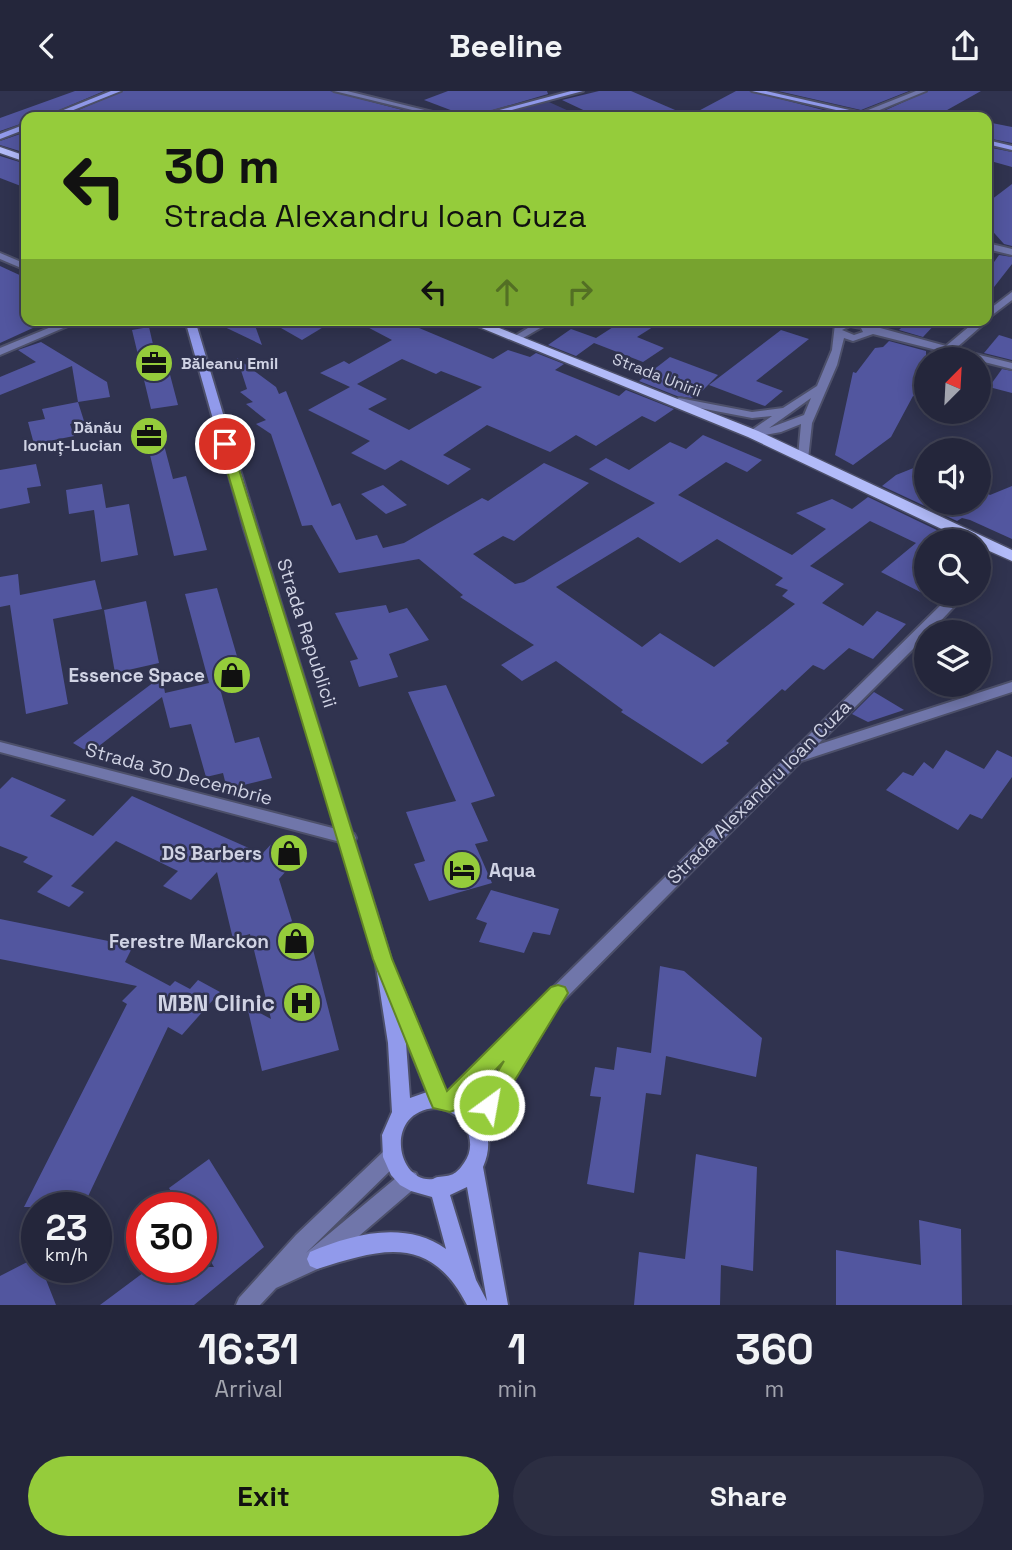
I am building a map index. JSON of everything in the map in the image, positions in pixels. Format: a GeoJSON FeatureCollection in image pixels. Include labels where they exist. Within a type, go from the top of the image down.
{"type":"FeatureCollection","features":[{"type":"Feature","properties":{"kind":"main road"},"geometry":{"type":"LineString","coordinates":[[63,112],[117,91]]}},
{"type":"Feature","properties":{"kind":"main road"},"geometry":{"type":"LineString","coordinates":[[497,112],[579,91]]}},
{"type":"Feature","properties":{"kind":"main road"},"geometry":{"type":"LineString","coordinates":[[756,91],[852,112]]}},
{"type":"Feature","properties":{"kind":"main road"},"geometry":{"type":"LineString","coordinates":[[0,137],[21,129]]}},
{"type":"Feature","properties":{"kind":"main road"},"geometry":{"type":"LineString","coordinates":[[992,143],[1012,148]]}},
{"type":"Feature","properties":{"kind":"main road"},"geometry":{"type":"LineString","coordinates":[[0,150],[21,157]]}},
{"type":"Feature","properties":{"kind":"main road","name":"Strada Republicii"},"geometry":{"type":"LineString","coordinates":[[192,326],[259,558],[348,838],[383,959],[398,1050],[402,1114],[393,1127],[389,1142],[390,1157]]}},
{"type":"Feature","properties":{"kind":"main road","name":"Strada Unirii"},"geometry":{"type":"LineString","coordinates":[[483,326],[679,401],[753,433],[1012,556]]}},
{"type":"Feature","properties":{"kind":"main road","name":"Strada Republicii"},"geometry":{"type":"LineString","coordinates":[[383,959],[445,1102]]}},
{"type":"Feature","properties":{"kind":"main road"},"geometry":{"type":"LineString","coordinates":[[390,1157],[397,1171],[409,1181],[423,1186],[438,1186],[464,1177],[480,1153],[481,1138],[477,1124],[466,1111],[445,1102],[426,1102],[402,1114]]}},
{"type":"Feature","properties":{"kind":"main road"},"geometry":{"type":"LineString","coordinates":[[473,1167],[498,1305]]}},
{"type":"Feature","properties":{"kind":"main road"},"geometry":{"type":"LineString","coordinates":[[438,1186],[467,1284],[478,1305]]}},
{"type":"Feature","properties":{"kind":"main road"},"geometry":{"type":"LineString","coordinates":[[317,1259],[372,1242],[406,1241],[435,1253],[467,1284]]}},
{"type":"Feature","properties":{"kind":"street"},"geometry":{"type":"LineString","coordinates":[[338,91],[427,112]]}},
{"type":"Feature","properties":{"kind":"street"},"geometry":{"type":"LineString","coordinates":[[867,112],[922,91]]}},
{"type":"Feature","properties":{"kind":"street"},"geometry":{"type":"LineString","coordinates":[[992,245],[1012,251]]}},
{"type":"Feature","properties":{"kind":"street"},"geometry":{"type":"LineString","coordinates":[[0,256],[21,265]]}},
{"type":"Feature","properties":{"kind":"street"},"geometry":{"type":"LineString","coordinates":[[992,313],[1012,295]]}},
{"type":"Feature","properties":{"kind":"street"},"geometry":{"type":"LineString","coordinates":[[0,352],[63,326]]}},
{"type":"Feature","properties":{"kind":"street"},"geometry":{"type":"LineString","coordinates":[[515,339],[538,326]]}},
{"type":"Feature","properties":{"kind":"street"},"geometry":{"type":"LineString","coordinates":[[838,353],[842,326],[945,347]]}},
{"type":"Feature","properties":{"kind":"street"},"geometry":{"type":"LineString","coordinates":[[951,347],[976,326]]}},
{"type":"Feature","properties":{"kind":"street"},"geometry":{"type":"LineString","coordinates":[[804,457],[804,433],[817,389],[838,353],[862,329]]}},
{"type":"Feature","properties":{"kind":"street"},"geometry":{"type":"LineString","coordinates":[[991,360],[1012,366]]}},
{"type":"Feature","properties":{"kind":"street"},"geometry":{"type":"LineString","coordinates":[[753,433],[817,389]]}},
{"type":"Feature","properties":{"kind":"street"},"geometry":{"type":"LineString","coordinates":[[679,401],[752,415],[787,411]]}},
{"type":"Feature","properties":{"kind":"street"},"geometry":{"type":"LineString","coordinates":[[753,433],[777,430],[809,417]]}},
{"type":"Feature","properties":{"kind":"street","name":"Strada Alexandru Ioan Cuza"},"geometry":{"type":"LineString","coordinates":[[445,1102],[948,606]]}},
{"type":"Feature","properties":{"kind":"street"},"geometry":{"type":"LineString","coordinates":[[792,758],[1012,687]]}},
{"type":"Feature","properties":{"kind":"street","name":"Strada 30 Decembrie"},"geometry":{"type":"LineString","coordinates":[[0,747],[348,838]]}},
{"type":"Feature","properties":{"kind":"street","name":"Strada Alexandru Ioan Cuza"},"geometry":{"type":"LineString","coordinates":[[477,1124],[558,993]]}},
{"type":"Feature","properties":{"kind":"street"},"geometry":{"type":"LineString","coordinates":[[246,1305],[303,1242],[390,1157]]}},
{"type":"Feature","properties":{"kind":"street"},"geometry":{"type":"LineString","coordinates":[[269,1280],[317,1259],[409,1181]]}},
{"type":"Feature","properties":{"kind":"shaded area"},"geometry":{"type":"Polygon","coordinates":[[[549,102],[571,112],[509,112],[549,102]]]}},
{"type":"Feature","properties":{"kind":"building"},"geometry":{"type":"Polygon","coordinates":[[[75,91],[104,91],[55,112],[21,112],[21,124],[0,131],[0,118],[75,91]]]}},
{"type":"Feature","properties":{"kind":"building"},"geometry":{"type":"Polygon","coordinates":[[[123,91],[330,91],[410,112],[74,112],[123,91]]]}},
{"type":"Feature","properties":{"kind":"building"},"geometry":{"type":"Polygon","coordinates":[[[448,91],[547,91],[548,94],[486,112],[456,112],[424,100],[448,91]]]}},
{"type":"Feature","properties":{"kind":"building"},"geometry":{"type":"Polygon","coordinates":[[[599,91],[631,91],[680,112],[587,112],[562,100],[599,91]]]}},
{"type":"Feature","properties":{"kind":"building"},"geometry":{"type":"Polygon","coordinates":[[[736,91],[749,91],[831,112],[697,112],[736,91]]]}},
{"type":"Feature","properties":{"kind":"building"},"geometry":{"type":"Polygon","coordinates":[[[778,91],[909,91],[861,110],[778,91]]]}},
{"type":"Feature","properties":{"kind":"building"},"geometry":{"type":"Polygon","coordinates":[[[928,91],[981,91],[944,112],[881,112],[928,91]]]}},
{"type":"Feature","properties":{"kind":"building"},"geometry":{"type":"Polygon","coordinates":[[[992,123],[1012,127],[1012,143],[992,139],[992,123]]]}},
{"type":"Feature","properties":{"kind":"building"},"geometry":{"type":"Polygon","coordinates":[[[21,134],[21,151],[0,145],[0,141],[21,134]]]}},
{"type":"Feature","properties":{"kind":"building"},"geometry":{"type":"Polygon","coordinates":[[[992,148],[1012,152],[1012,167],[992,161],[992,148]]]}},
{"type":"Feature","properties":{"kind":"building"},"geometry":{"type":"Polygon","coordinates":[[[0,156],[21,162],[21,186],[0,178],[0,156]]]}},
{"type":"Feature","properties":{"kind":"building"},"geometry":{"type":"Polygon","coordinates":[[[1012,184],[1012,246],[1004,244],[992,231],[992,199],[1012,184]]]}},
{"type":"Feature","properties":{"kind":"building"},"geometry":{"type":"Polygon","coordinates":[[[999,255],[1012,257],[1012,264],[992,290],[992,265],[999,255]]]}},
{"type":"Feature","properties":{"kind":"building"},"geometry":{"type":"Polygon","coordinates":[[[0,266],[21,276],[21,326],[37,326],[0,343],[0,266]]]}},
{"type":"Feature","properties":{"kind":"building"},"geometry":{"type":"Polygon","coordinates":[[[222,326],[255,326],[262,345],[222,326]]]}},
{"type":"Feature","properties":{"kind":"building"},"geometry":{"type":"Polygon","coordinates":[[[278,326],[325,326],[302,340],[278,326]]]}},
{"type":"Feature","properties":{"kind":"building"},"geometry":{"type":"Polygon","coordinates":[[[365,326],[414,326],[493,359],[508,350],[530,357],[536,353],[564,364],[555,370],[619,396],[626,390],[674,409],[655,422],[642,416],[596,446],[576,435],[550,452],[487,425],[443,455],[471,469],[448,485],[401,460],[385,470],[351,453],[370,441],[308,410],[350,387],[320,373],[344,361],[349,364],[392,340],[365,326]],[[402,359],[357,384],[387,399],[368,409],[409,430],[482,387],[441,371],[436,374],[402,359]]]}},
{"type":"Feature","properties":{"kind":"building"},"geometry":{"type":"Polygon","coordinates":[[[615,326],[654,326],[637,337],[664,348],[643,362],[594,343],[576,356],[548,345],[571,329],[596,338],[615,326]]]}},
{"type":"Feature","properties":{"kind":"building"},"geometry":{"type":"Polygon","coordinates":[[[903,326],[933,326],[923,337],[899,330],[903,326]]]}},
{"type":"Feature","properties":{"kind":"building"},"geometry":{"type":"Polygon","coordinates":[[[149,327],[155,353],[164,352],[178,405],[151,409],[132,330],[149,327]]]}},
{"type":"Feature","properties":{"kind":"building"},"geometry":{"type":"Polygon","coordinates":[[[781,330],[809,339],[756,381],[783,391],[765,406],[709,385],[781,330]]]}},
{"type":"Feature","properties":{"kind":"building"},"geometry":{"type":"Polygon","coordinates":[[[999,335],[1012,339],[1012,360],[991,355],[989,347],[999,335]]]}},
{"type":"Feature","properties":{"kind":"building"},"geometry":{"type":"Polygon","coordinates":[[[889,341],[914,348],[914,396],[891,437],[853,465],[835,455],[853,372],[856,373],[875,348],[883,347],[889,341]]]}},
{"type":"Feature","properties":{"kind":"building"},"geometry":{"type":"Polygon","coordinates":[[[41,342],[107,382],[110,397],[78,402],[72,366],[0,395],[0,377],[36,362],[18,350],[41,342]]]}},
{"type":"Feature","properties":{"kind":"building"},"geometry":{"type":"Polygon","coordinates":[[[670,357],[718,375],[697,396],[691,398],[677,396],[639,381],[670,357]]]}},
{"type":"Feature","properties":{"kind":"building"},"geometry":{"type":"Polygon","coordinates":[[[237,358],[276,387],[279,394],[286,391],[332,506],[340,503],[356,540],[377,535],[383,548],[404,543],[482,498],[488,501],[544,463],[589,483],[514,541],[503,536],[473,554],[515,584],[524,582],[655,503],[589,469],[606,458],[629,470],[670,442],[686,449],[703,435],[762,460],[747,472],[726,462],[678,495],[792,555],[826,529],[796,513],[832,499],[852,509],[868,497],[935,529],[914,529],[914,542],[870,521],[810,566],[844,584],[822,603],[863,626],[877,611],[906,624],[873,659],[849,648],[824,670],[813,665],[785,691],[782,689],[726,741],[729,743],[702,764],[621,712],[623,710],[556,661],[522,681],[501,665],[534,645],[460,597],[463,595],[419,559],[339,573],[312,525],[302,526],[271,434],[256,424],[266,420],[246,404],[253,402],[240,392],[247,389],[237,358]],[[638,537],[556,587],[642,647],[660,633],[714,667],[795,604],[782,596],[788,590],[775,585],[783,578],[717,539],[680,563],[638,537]]]}},
{"type":"Feature","properties":{"kind":"building"},"geometry":{"type":"Polygon","coordinates":[[[1002,369],[1012,371],[1012,393],[991,388],[1002,369]]]}},
{"type":"Feature","properties":{"kind":"building"},"geometry":{"type":"Polygon","coordinates":[[[78,402],[84,421],[70,424],[74,436],[34,444],[28,422],[45,419],[42,409],[78,402]]]}},
{"type":"Feature","properties":{"kind":"building"},"geometry":{"type":"Polygon","coordinates":[[[160,430],[173,479],[186,476],[207,550],[174,556],[145,434],[160,430]]]}},
{"type":"Feature","properties":{"kind":"building"},"geometry":{"type":"Polygon","coordinates":[[[36,464],[41,486],[27,488],[30,503],[0,509],[0,470],[36,464]]]}},
{"type":"Feature","properties":{"kind":"building"},"geometry":{"type":"Polygon","coordinates":[[[914,468],[914,501],[882,486],[896,475],[914,468]]]}},
{"type":"Feature","properties":{"kind":"building"},"geometry":{"type":"Polygon","coordinates":[[[102,484],[106,508],[129,504],[138,555],[101,562],[94,510],[69,514],[66,490],[102,484]]]}},
{"type":"Feature","properties":{"kind":"building"},"geometry":{"type":"Polygon","coordinates":[[[383,485],[407,505],[386,514],[361,494],[383,485]]]}},
{"type":"Feature","properties":{"kind":"building"},"geometry":{"type":"Polygon","coordinates":[[[1012,486],[1012,539],[970,520],[962,518],[957,521],[944,515],[991,515],[991,495],[1012,486]]]}},
{"type":"Feature","properties":{"kind":"building"},"geometry":{"type":"Polygon","coordinates":[[[914,545],[914,589],[881,572],[914,545]]]}},
{"type":"Feature","properties":{"kind":"building"},"geometry":{"type":"Polygon","coordinates":[[[18,574],[20,595],[95,580],[102,609],[53,619],[68,704],[26,714],[10,605],[0,607],[0,577],[18,574]]]}},
{"type":"Feature","properties":{"kind":"building"},"geometry":{"type":"Polygon","coordinates":[[[217,588],[244,680],[219,685],[235,743],[259,737],[272,778],[227,789],[223,773],[206,777],[191,724],[170,728],[162,697],[90,753],[73,743],[162,676],[165,693],[209,683],[185,594],[217,588]]]}},
{"type":"Feature","properties":{"kind":"building"},"geometry":{"type":"Polygon","coordinates":[[[146,601],[159,663],[115,673],[104,610],[146,601]]]}},
{"type":"Feature","properties":{"kind":"building"},"geometry":{"type":"Polygon","coordinates":[[[386,605],[389,613],[407,608],[429,640],[389,654],[398,677],[359,687],[350,661],[358,659],[335,613],[386,605]]]}},
{"type":"Feature","properties":{"kind":"building"},"geometry":{"type":"Polygon","coordinates":[[[446,685],[495,796],[471,803],[488,841],[475,844],[492,883],[429,901],[414,864],[425,861],[406,812],[456,801],[408,692],[446,685]]]}},
{"type":"Feature","properties":{"kind":"building"},"geometry":{"type":"Polygon","coordinates":[[[874,692],[904,710],[868,722],[852,714],[874,692]]]}},
{"type":"Feature","properties":{"kind":"building"},"geometry":{"type":"Polygon","coordinates":[[[946,750],[984,769],[997,750],[1012,757],[1012,777],[982,819],[970,814],[958,830],[886,790],[903,772],[913,776],[924,762],[933,769],[946,750]]]}},
{"type":"Feature","properties":{"kind":"building"},"geometry":{"type":"Polygon","coordinates":[[[12,777],[66,800],[50,816],[93,836],[132,796],[262,854],[276,839],[304,851],[279,879],[296,934],[308,930],[339,1050],[262,1071],[247,1006],[271,1019],[250,934],[233,939],[217,872],[191,900],[163,886],[178,871],[116,841],[71,886],[84,892],[69,907],[37,892],[53,876],[23,862],[28,857],[0,846],[0,789],[12,777]]]}},
{"type":"Feature","properties":{"kind":"building"},"geometry":{"type":"Polygon","coordinates":[[[491,890],[559,909],[550,935],[533,932],[524,953],[479,942],[487,923],[476,919],[491,890]]]}},
{"type":"Feature","properties":{"kind":"building"},"geometry":{"type":"Polygon","coordinates":[[[0,919],[133,946],[125,962],[170,986],[175,981],[190,989],[198,980],[220,992],[182,1035],[168,1027],[90,1192],[32,1192],[127,1004],[122,1001],[137,986],[0,959],[0,919]]]}},
{"type":"Feature","properties":{"kind":"building"},"geometry":{"type":"Polygon","coordinates":[[[660,966],[684,971],[762,1038],[756,1077],[666,1056],[661,1095],[646,1093],[634,1193],[587,1184],[601,1097],[590,1096],[595,1067],[614,1070],[617,1047],[651,1053],[660,966]]]}},
{"type":"Feature","properties":{"kind":"building"},"geometry":{"type":"Polygon","coordinates":[[[696,1154],[757,1167],[753,1271],[721,1265],[720,1305],[634,1305],[639,1252],[685,1259],[696,1154]]]}},
{"type":"Feature","properties":{"kind":"building"},"geometry":{"type":"Polygon","coordinates":[[[209,1159],[264,1247],[194,1305],[100,1305],[130,1283],[217,1283],[217,1192],[171,1192],[169,1188],[209,1159]]]}},
{"type":"Feature","properties":{"kind":"building"},"geometry":{"type":"Polygon","coordinates":[[[919,1220],[961,1229],[962,1305],[836,1305],[836,1250],[921,1265],[919,1220]]]}},
{"type":"Feature","properties":{"kind":"building"},"geometry":{"type":"Polygon","coordinates":[[[21,1265],[21,1283],[47,1283],[56,1305],[0,1305],[0,1276],[21,1265]]]}},
{"type":"Feature","properties":{"kind":"place","name":"Băleanu Emil"},"geometry":{"type":"Point","coordinates":[154,363]}},
{"type":"Feature","properties":{"kind":"place","name":"Dănău Ionuț-Lucian"},"geometry":{"type":"Point","coordinates":[149,436]}},
{"type":"Feature","properties":{"kind":"place","name":"Essence Space"},"geometry":{"type":"Point","coordinates":[232,675]}},
{"type":"Feature","properties":{"kind":"place","name":"DS Barbers"},"geometry":{"type":"Point","coordinates":[289,853]}},
{"type":"Feature","properties":{"kind":"place","name":"Aqua"},"geometry":{"type":"Point","coordinates":[462,870]}},
{"type":"Feature","properties":{"kind":"place","name":"Ferestre Marckon"},"geometry":{"type":"Point","coordinates":[296,941]}},
{"type":"Feature","properties":{"kind":"place","name":"MBN Clinic"},"geometry":{"type":"Point","coordinates":[302,1003]}},
{"type":"Feature","properties":{"kind":"route"},"geometry":{"type":"LineString","coordinates":[[225,444],[383,959],[440,1101],[450,1103],[558,993],[489,1105]]}}]}
